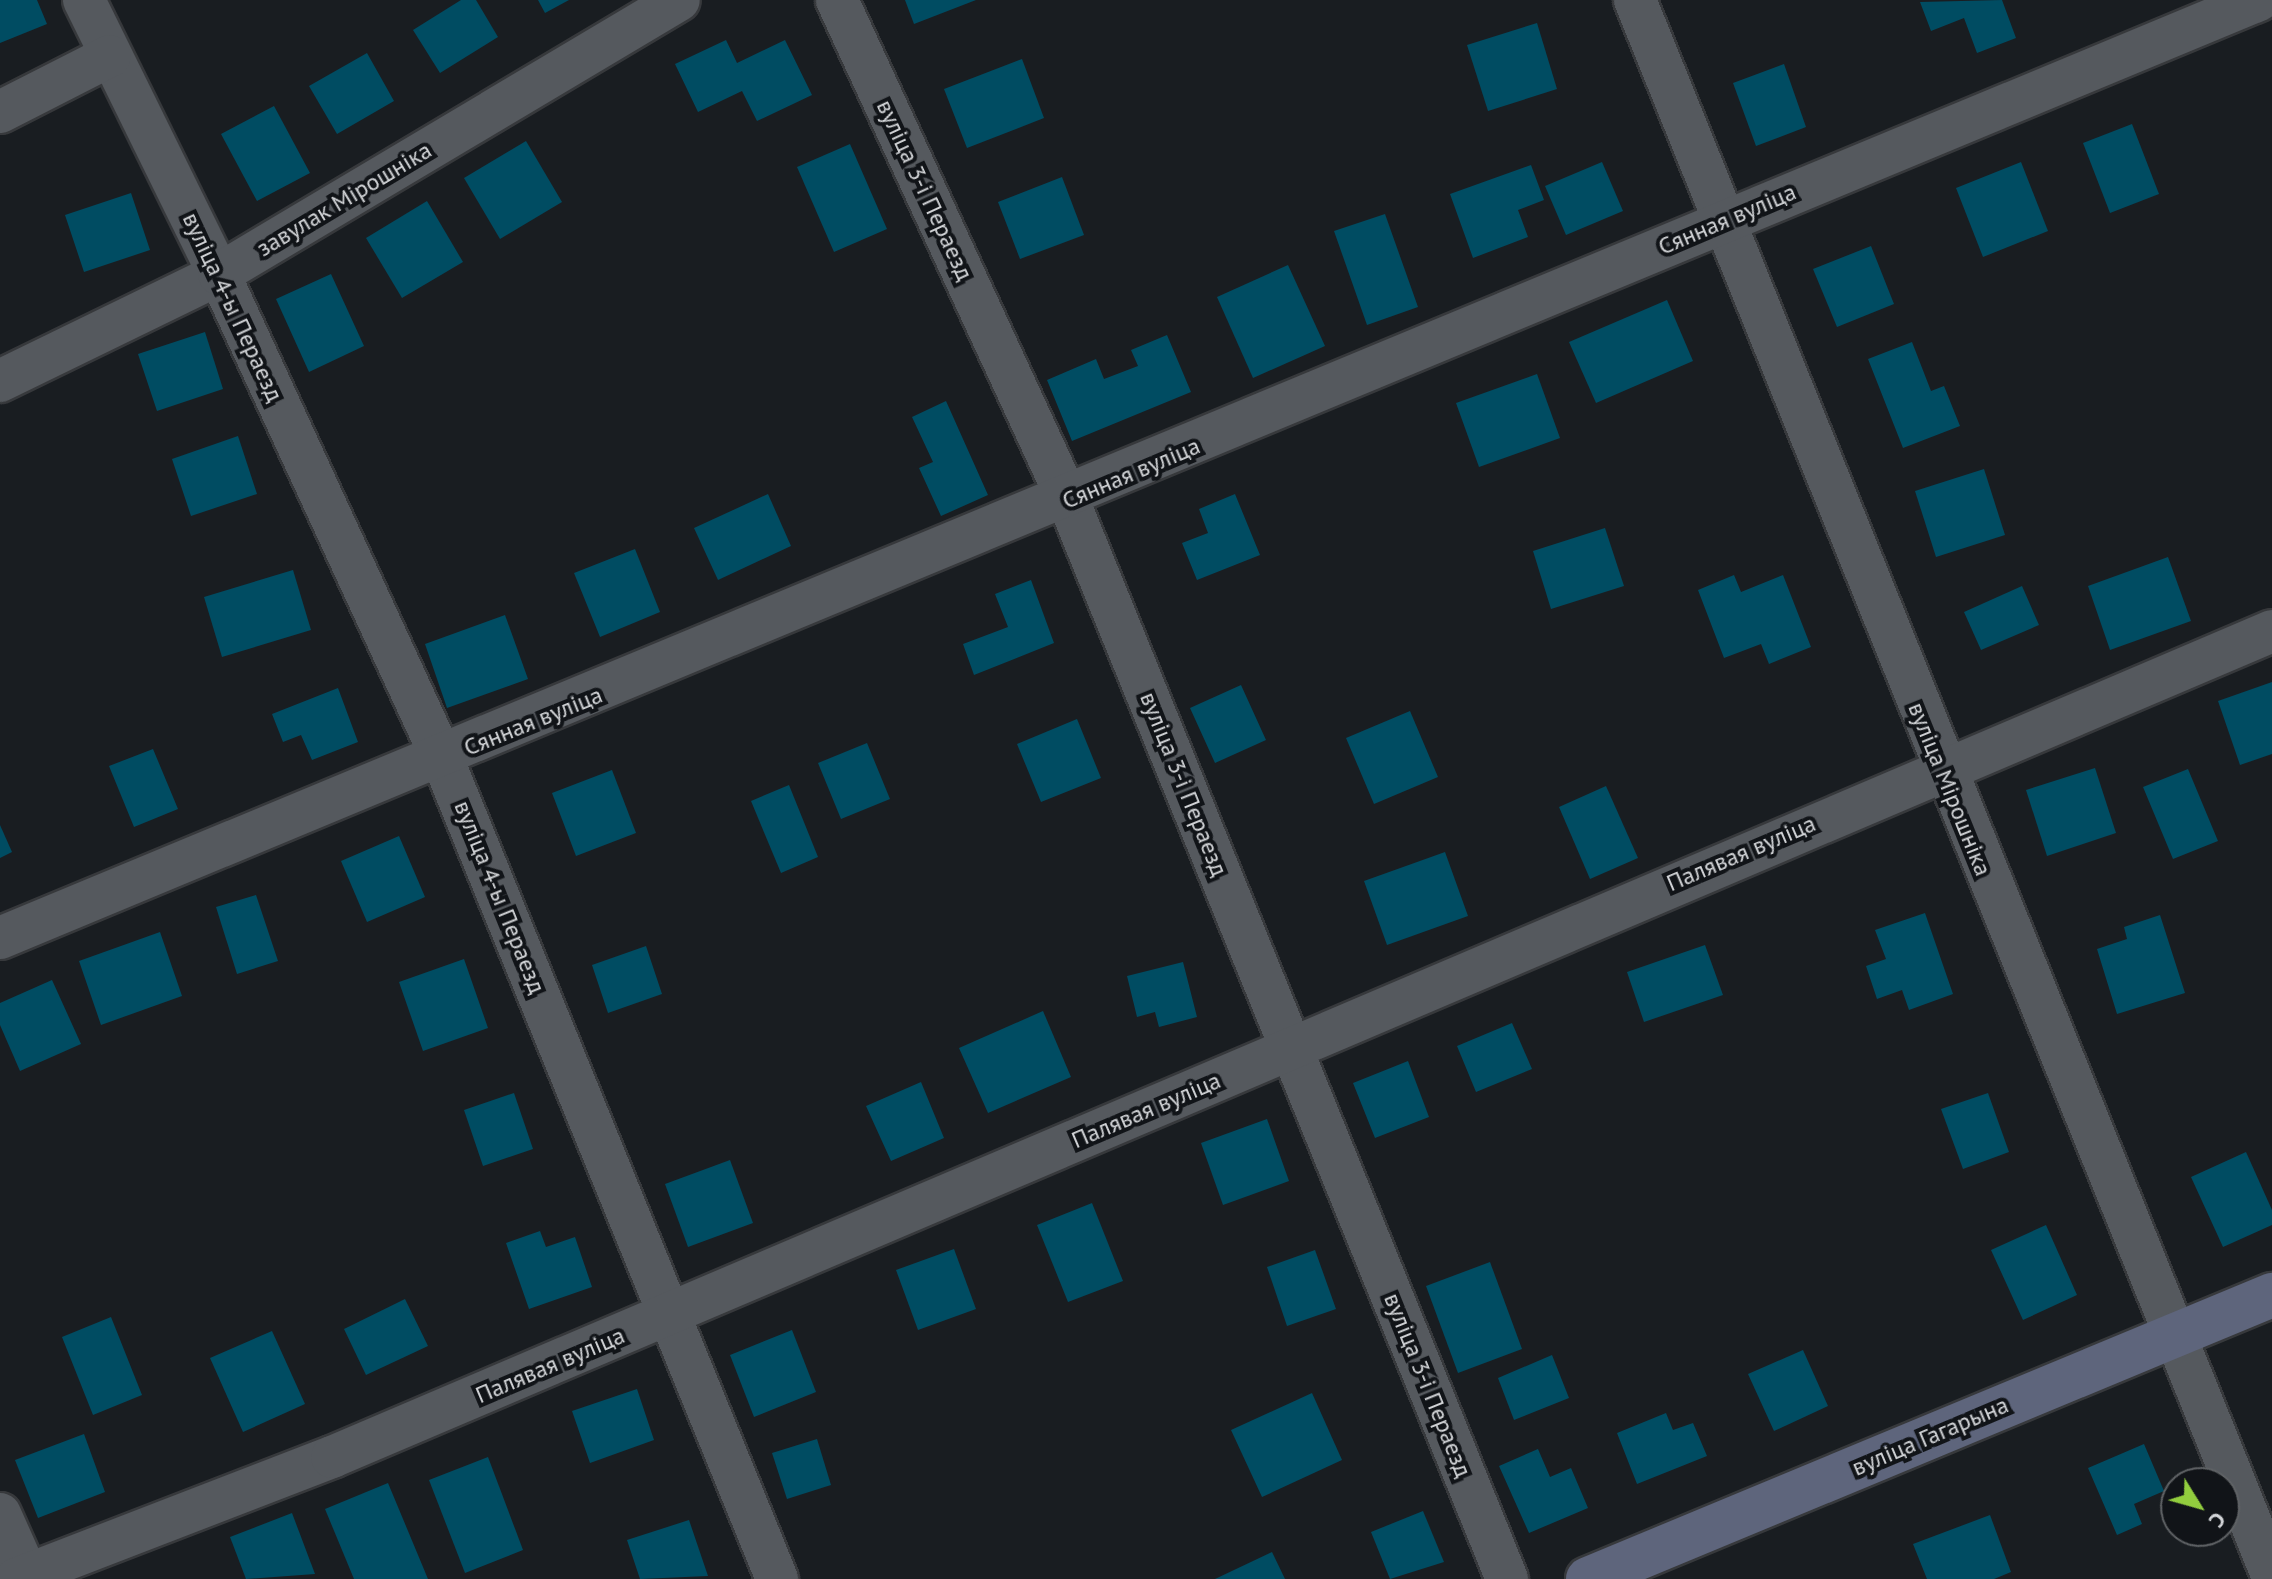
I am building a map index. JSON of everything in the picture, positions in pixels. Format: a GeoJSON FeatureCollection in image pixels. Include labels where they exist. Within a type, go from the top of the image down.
{"type":"FeatureCollection","features":[{"type":"Feature","properties":{"kind":"main road","name":"вуліца Гагарына"},"geometry":{"type":"LineString","coordinates":[[1588,1579],[2272,1295]]}},
{"type":"Feature","properties":{"kind":"street","name":"вуліца 4-ы Пераезд"},"geometry":{"type":"LineString","coordinates":[[84,0],[219,274],[442,758],[672,1314],[777,1579]]}},
{"type":"Feature","properties":{"kind":"street","name":"завулак Мірошніка"},"geometry":{"type":"LineString","coordinates":[[0,381],[219,274],[679,0]]}},
{"type":"Feature","properties":{"kind":"street","name":"вуліца 3-і Пераезд"},"geometry":{"type":"LineString","coordinates":[[837,0],[1068,500],[1507,1579]]}},
{"type":"Feature","properties":{"kind":"street","name":"вуліца Мірошніка"},"geometry":{"type":"LineString","coordinates":[[1635,0],[1726,218],[1941,767],[2171,1336],[2272,1575]]}},
{"type":"Feature","properties":{"kind":"street","name":"Сянная вуліца"},"geometry":{"type":"LineString","coordinates":[[0,938],[1068,500],[1726,218],[2259,0]]}},
{"type":"Feature","properties":{"kind":"street"},"geometry":{"type":"LineString","coordinates":[[0,112],[110,56]]}},
{"type":"Feature","properties":{"kind":"street","name":"Палявая вуліца"},"geometry":{"type":"LineString","coordinates":[[24,1577],[332,1457],[672,1314],[1941,767],[2272,631]]}},
{"type":"Feature","properties":{"kind":"street"},"geometry":{"type":"LineString","coordinates":[[0,1514],[24,1577]]}},
{"type":"Feature","properties":{"kind":"building"},"geometry":{"type":"Polygon","coordinates":[[[0,0],[37,0],[47,24],[0,43],[0,0]]]}},
{"type":"Feature","properties":{"kind":"building"},"geometry":{"type":"Polygon","coordinates":[[[461,0],[476,0],[498,37],[440,73],[413,30],[461,0]]]}},
{"type":"Feature","properties":{"kind":"building"},"geometry":{"type":"Polygon","coordinates":[[[538,0],[569,0],[545,13],[538,0]]]}},
{"type":"Feature","properties":{"kind":"building"},"geometry":{"type":"Polygon","coordinates":[[[905,0],[976,0],[914,24],[905,0]]]}},
{"type":"Feature","properties":{"kind":"building"},"geometry":{"type":"Polygon","coordinates":[[[2002,0],[2016,38],[1977,53],[1964,18],[1931,31],[1920,2],[2002,0]]]}},
{"type":"Feature","properties":{"kind":"building"},"geometry":{"type":"Polygon","coordinates":[[[1537,23],[1557,89],[1488,111],[1467,45],[1537,23]]]}},
{"type":"Feature","properties":{"kind":"building"},"geometry":{"type":"Polygon","coordinates":[[[726,40],[737,63],[785,40],[812,95],[757,121],[742,91],[698,112],[675,64],[726,40]]]}},
{"type":"Feature","properties":{"kind":"building"},"geometry":{"type":"Polygon","coordinates":[[[367,53],[394,101],[337,134],[309,86],[367,53]]]}},
{"type":"Feature","properties":{"kind":"building"},"geometry":{"type":"Polygon","coordinates":[[[1022,59],[1044,118],[967,148],[944,89],[1022,59]]]}},
{"type":"Feature","properties":{"kind":"building"},"geometry":{"type":"Polygon","coordinates":[[[1784,64],[1806,127],[1756,146],[1733,83],[1784,64]]]}},
{"type":"Feature","properties":{"kind":"building"},"geometry":{"type":"Polygon","coordinates":[[[274,106],[310,173],[257,201],[221,134],[274,106]]]}},
{"type":"Feature","properties":{"kind":"building"},"geometry":{"type":"Polygon","coordinates":[[[2132,124],[2159,194],[2110,213],[2083,143],[2132,124]]]}},
{"type":"Feature","properties":{"kind":"building"},"geometry":{"type":"Polygon","coordinates":[[[526,141],[562,202],[500,239],[464,178],[526,141]]]}},
{"type":"Feature","properties":{"kind":"building"},"geometry":{"type":"Polygon","coordinates":[[[850,144],[887,229],[834,252],[797,167],[850,144]]]}},
{"type":"Feature","properties":{"kind":"building"},"geometry":{"type":"Polygon","coordinates":[[[1602,162],[1623,211],[1566,235],[1545,186],[1602,162]]]}},
{"type":"Feature","properties":{"kind":"building"},"geometry":{"type":"Polygon","coordinates":[[[2021,162],[2048,231],[1983,257],[1956,188],[2021,162]]]}},
{"type":"Feature","properties":{"kind":"building"},"geometry":{"type":"Polygon","coordinates":[[[1531,165],[1544,200],[1518,210],[1528,237],[1473,258],[1450,194],[1531,165]]]}},
{"type":"Feature","properties":{"kind":"building"},"geometry":{"type":"Polygon","coordinates":[[[1062,177],[1084,235],[1020,259],[998,202],[1062,177]]]}},
{"type":"Feature","properties":{"kind":"building"},"geometry":{"type":"Polygon","coordinates":[[[131,193],[150,250],[84,272],[65,215],[131,193]]]}},
{"type":"Feature","properties":{"kind":"building"},"geometry":{"type":"Polygon","coordinates":[[[427,201],[463,262],[402,298],[366,238],[427,201]]]}},
{"type":"Feature","properties":{"kind":"building"},"geometry":{"type":"Polygon","coordinates":[[[1385,214],[1418,307],[1367,325],[1334,231],[1385,214]]]}},
{"type":"Feature","properties":{"kind":"building"},"geometry":{"type":"Polygon","coordinates":[[[1871,246],[1894,304],[1837,327],[1813,269],[1871,246]]]}},
{"type":"Feature","properties":{"kind":"building"},"geometry":{"type":"Polygon","coordinates":[[[1288,265],[1325,346],[1253,378],[1217,297],[1288,265]]]}},
{"type":"Feature","properties":{"kind":"building"},"geometry":{"type":"Polygon","coordinates":[[[331,274],[364,346],[309,372],[276,299],[331,274]]]}},
{"type":"Feature","properties":{"kind":"building"},"geometry":{"type":"Polygon","coordinates":[[[1667,300],[1693,361],[1596,403],[1569,342],[1667,300]]]}},
{"type":"Feature","properties":{"kind":"building"},"geometry":{"type":"Polygon","coordinates":[[[205,332],[223,389],[157,411],[138,354],[205,332]]]}},
{"type":"Feature","properties":{"kind":"building"},"geometry":{"type":"Polygon","coordinates":[[[1167,335],[1191,392],[1072,441],[1047,380],[1096,359],[1104,379],[1138,366],[1131,350],[1167,335]]]}},
{"type":"Feature","properties":{"kind":"building"},"geometry":{"type":"Polygon","coordinates":[[[1912,342],[1931,391],[1944,386],[1960,426],[1903,448],[1868,359],[1912,342]]]}},
{"type":"Feature","properties":{"kind":"building"},"geometry":{"type":"Polygon","coordinates":[[[1537,374],[1560,438],[1479,467],[1456,403],[1537,374]]]}},
{"type":"Feature","properties":{"kind":"building"},"geometry":{"type":"Polygon","coordinates":[[[946,401],[988,495],[941,516],[919,468],[933,462],[912,417],[946,401]]]}},
{"type":"Feature","properties":{"kind":"building"},"geometry":{"type":"Polygon","coordinates":[[[238,436],[257,494],[191,516],[172,459],[238,436]]]}},
{"type":"Feature","properties":{"kind":"building"},"geometry":{"type":"Polygon","coordinates":[[[1984,469],[2005,535],[1936,557],[1915,491],[1984,469]]]}},
{"type":"Feature","properties":{"kind":"building"},"geometry":{"type":"Polygon","coordinates":[[[768,494],[791,546],[718,580],[694,528],[768,494]]]}},
{"type":"Feature","properties":{"kind":"building"},"geometry":{"type":"Polygon","coordinates":[[[1235,494],[1260,555],[1197,580],[1182,543],[1208,533],[1199,509],[1235,494]]]}},
{"type":"Feature","properties":{"kind":"building"},"geometry":{"type":"Polygon","coordinates":[[[1605,528],[1624,586],[1551,609],[1533,551],[1605,528]]]}},
{"type":"Feature","properties":{"kind":"building"},"geometry":{"type":"Polygon","coordinates":[[[635,549],[660,612],[600,637],[574,573],[635,549]]]}},
{"type":"Feature","properties":{"kind":"building"},"geometry":{"type":"Polygon","coordinates":[[[2168,557],[2191,621],[2110,650],[2088,586],[2168,557]]]}},
{"type":"Feature","properties":{"kind":"building"},"geometry":{"type":"Polygon","coordinates":[[[293,570],[311,630],[222,657],[204,597],[293,570]]]}},
{"type":"Feature","properties":{"kind":"building"},"geometry":{"type":"Polygon","coordinates":[[[1734,575],[1741,592],[1783,575],[1811,647],[1769,664],[1761,644],[1724,658],[1698,590],[1734,575]]]}},
{"type":"Feature","properties":{"kind":"building"},"geometry":{"type":"Polygon","coordinates":[[[1031,580],[1054,643],[974,675],[963,644],[1008,627],[995,594],[1031,580]]]}},
{"type":"Feature","properties":{"kind":"building"},"geometry":{"type":"Polygon","coordinates":[[[2022,586],[2039,625],[1981,650],[1964,612],[2022,586]]]}},
{"type":"Feature","properties":{"kind":"building"},"geometry":{"type":"Polygon","coordinates":[[[505,615],[528,679],[447,708],[425,644],[505,615]]]}},
{"type":"Feature","properties":{"kind":"building"},"geometry":{"type":"Polygon","coordinates":[[[2272,682],[2272,754],[2240,765],[2218,701],[2272,682]]]}},
{"type":"Feature","properties":{"kind":"building"},"geometry":{"type":"Polygon","coordinates":[[[1241,685],[1266,740],[1215,763],[1190,708],[1241,685]]]}},
{"type":"Feature","properties":{"kind":"building"},"geometry":{"type":"Polygon","coordinates":[[[338,688],[358,742],[312,760],[301,735],[283,742],[272,714],[338,688]]]}},
{"type":"Feature","properties":{"kind":"building"},"geometry":{"type":"Polygon","coordinates":[[[1410,711],[1438,777],[1374,804],[1346,738],[1410,711]]]}},
{"type":"Feature","properties":{"kind":"building"},"geometry":{"type":"Polygon","coordinates":[[[1077,719],[1101,778],[1041,802],[1017,744],[1077,719]]]}},
{"type":"Feature","properties":{"kind":"building"},"geometry":{"type":"Polygon","coordinates":[[[867,743],[890,799],[841,819],[818,763],[867,743]]]}},
{"type":"Feature","properties":{"kind":"building"},"geometry":{"type":"Polygon","coordinates":[[[153,749],[178,809],[134,827],[109,766],[153,749]]]}},
{"type":"Feature","properties":{"kind":"building"},"geometry":{"type":"Polygon","coordinates":[[[2095,768],[2116,833],[2047,856],[2026,790],[2095,768]]]}},
{"type":"Feature","properties":{"kind":"building"},"geometry":{"type":"Polygon","coordinates":[[[2188,769],[2218,841],[2173,859],[2143,787],[2188,769]]]}},
{"type":"Feature","properties":{"kind":"building"},"geometry":{"type":"Polygon","coordinates":[[[612,770],[636,833],[576,856],[552,793],[612,770]]]}},
{"type":"Feature","properties":{"kind":"building"},"geometry":{"type":"Polygon","coordinates":[[[789,785],[818,857],[781,873],[751,801],[789,785]]]}},
{"type":"Feature","properties":{"kind":"building"},"geometry":{"type":"Polygon","coordinates":[[[1606,786],[1638,858],[1590,879],[1559,807],[1606,786]]]}},
{"type":"Feature","properties":{"kind":"building"},"geometry":{"type":"Polygon","coordinates":[[[0,825],[12,852],[0,858],[0,825]]]}},
{"type":"Feature","properties":{"kind":"building"},"geometry":{"type":"Polygon","coordinates":[[[399,836],[425,897],[367,922],[341,861],[399,836]]]}},
{"type":"Feature","properties":{"kind":"building"},"geometry":{"type":"Polygon","coordinates":[[[1445,852],[1468,916],[1387,945],[1364,881],[1445,852]]]}},
{"type":"Feature","properties":{"kind":"building"},"geometry":{"type":"Polygon","coordinates":[[[256,895],[278,961],[237,974],[216,907],[256,895]]]}},
{"type":"Feature","properties":{"kind":"building"},"geometry":{"type":"Polygon","coordinates":[[[1925,913],[1953,994],[1909,1010],[1902,990],[1877,999],[1866,966],[1886,959],[1875,930],[1925,913]]]}},
{"type":"Feature","properties":{"kind":"building"},"geometry":{"type":"Polygon","coordinates":[[[2160,915],[2185,993],[2117,1014],[2097,949],[2127,939],[2124,927],[2160,915]]]}},
{"type":"Feature","properties":{"kind":"building"},"geometry":{"type":"Polygon","coordinates":[[[160,932],[182,996],[101,1025],[79,961],[160,932]]]}},
{"type":"Feature","properties":{"kind":"building"},"geometry":{"type":"Polygon","coordinates":[[[1705,945],[1723,995],[1644,1022],[1627,972],[1705,945]]]}},
{"type":"Feature","properties":{"kind":"building"},"geometry":{"type":"Polygon","coordinates":[[[646,946],[662,994],[608,1013],[592,965],[646,946]]]}},
{"type":"Feature","properties":{"kind":"building"},"geometry":{"type":"Polygon","coordinates":[[[464,959],[488,1028],[423,1051],[399,982],[464,959]]]}},
{"type":"Feature","properties":{"kind":"building"},"geometry":{"type":"Polygon","coordinates":[[[1183,962],[1197,1017],[1159,1027],[1155,1012],[1137,1017],[1127,976],[1183,962]]]}},
{"type":"Feature","properties":{"kind":"building"},"geometry":{"type":"Polygon","coordinates":[[[52,980],[81,1044],[20,1071],[0,1025],[0,1003],[52,980]]]}},
{"type":"Feature","properties":{"kind":"building"},"geometry":{"type":"Polygon","coordinates":[[[1043,1011],[1071,1077],[988,1113],[959,1048],[1043,1011]]]}},
{"type":"Feature","properties":{"kind":"building"},"geometry":{"type":"Polygon","coordinates":[[[1512,1023],[1532,1069],[1476,1092],[1457,1046],[1512,1023]]]}},
{"type":"Feature","properties":{"kind":"building"},"geometry":{"type":"Polygon","coordinates":[[[1408,1061],[1429,1117],[1375,1138],[1353,1083],[1408,1061]]]}},
{"type":"Feature","properties":{"kind":"building"},"geometry":{"type":"Polygon","coordinates":[[[921,1082],[944,1138],[891,1161],[866,1106],[921,1082]]]}},
{"type":"Feature","properties":{"kind":"building"},"geometry":{"type":"Polygon","coordinates":[[[514,1093],[533,1149],[483,1166],[464,1110],[514,1093]]]}},
{"type":"Feature","properties":{"kind":"building"},"geometry":{"type":"Polygon","coordinates":[[[1988,1093],[2009,1152],[1963,1169],[1941,1109],[1988,1093]]]}},
{"type":"Feature","properties":{"kind":"building"},"geometry":{"type":"Polygon","coordinates":[[[1267,1119],[1289,1181],[1223,1205],[1201,1143],[1267,1119]]]}},
{"type":"Feature","properties":{"kind":"building"},"geometry":{"type":"Polygon","coordinates":[[[2246,1152],[2272,1210],[2272,1225],[2223,1247],[2191,1177],[2246,1152]]]}},
{"type":"Feature","properties":{"kind":"building"},"geometry":{"type":"Polygon","coordinates":[[[730,1160],[753,1223],[688,1247],[665,1184],[730,1160]]]}},
{"type":"Feature","properties":{"kind":"building"},"geometry":{"type":"Polygon","coordinates":[[[1092,1203],[1123,1281],[1068,1302],[1037,1225],[1092,1203]]]}},
{"type":"Feature","properties":{"kind":"building"},"geometry":{"type":"Polygon","coordinates":[[[2046,1225],[2077,1295],[2023,1320],[1991,1250],[2046,1225]]]}},
{"type":"Feature","properties":{"kind":"building"},"geometry":{"type":"Polygon","coordinates":[[[540,1231],[546,1247],[575,1237],[592,1287],[529,1309],[506,1243],[540,1231]]]}},
{"type":"Feature","properties":{"kind":"building"},"geometry":{"type":"Polygon","coordinates":[[[954,1249],[976,1309],[918,1330],[896,1270],[954,1249]]]}},
{"type":"Feature","properties":{"kind":"building"},"geometry":{"type":"Polygon","coordinates":[[[1315,1250],[1336,1309],[1287,1326],[1267,1267],[1315,1250]]]}},
{"type":"Feature","properties":{"kind":"building"},"geometry":{"type":"Polygon","coordinates":[[[1490,1262],[1522,1349],[1458,1373],[1426,1286],[1490,1262]]]}},
{"type":"Feature","properties":{"kind":"building"},"geometry":{"type":"Polygon","coordinates":[[[405,1299],[428,1346],[366,1375],[344,1329],[405,1299]]]}},
{"type":"Feature","properties":{"kind":"building"},"geometry":{"type":"Polygon","coordinates":[[[111,1317],[142,1395],[93,1415],[62,1337],[111,1317]]]}},
{"type":"Feature","properties":{"kind":"building"},"geometry":{"type":"Polygon","coordinates":[[[792,1330],[816,1392],[754,1417],[730,1355],[792,1330]]]}},
{"type":"Feature","properties":{"kind":"building"},"geometry":{"type":"Polygon","coordinates":[[[272,1331],[305,1404],[243,1432],[210,1358],[272,1331]]]}},
{"type":"Feature","properties":{"kind":"building"},"geometry":{"type":"Polygon","coordinates":[[[1803,1350],[1828,1406],[1774,1431],[1748,1374],[1803,1350]]]}},
{"type":"Feature","properties":{"kind":"building"},"geometry":{"type":"Polygon","coordinates":[[[1552,1355],[1569,1398],[1514,1420],[1498,1378],[1552,1355]]]}},
{"type":"Feature","properties":{"kind":"building"},"geometry":{"type":"Polygon","coordinates":[[[637,1389],[654,1440],[590,1463],[572,1411],[637,1389]]]}},
{"type":"Feature","properties":{"kind":"building"},"geometry":{"type":"Polygon","coordinates":[[[1312,1393],[1342,1460],[1262,1497],[1231,1430],[1312,1393]]]}},
{"type":"Feature","properties":{"kind":"building"},"geometry":{"type":"Polygon","coordinates":[[[1666,1413],[1673,1430],[1693,1423],[1707,1456],[1637,1484],[1617,1433],[1666,1413]]]}},
{"type":"Feature","properties":{"kind":"building"},"geometry":{"type":"Polygon","coordinates":[[[84,1434],[105,1492],[38,1518],[15,1460],[84,1434]]]}},
{"type":"Feature","properties":{"kind":"building"},"geometry":{"type":"Polygon","coordinates":[[[817,1439],[831,1485],[787,1499],[772,1453],[817,1439]]]}},
{"type":"Feature","properties":{"kind":"building"},"geometry":{"type":"Polygon","coordinates":[[[2144,1444],[2160,1482],[2160,1493],[2134,1504],[2142,1524],[2117,1535],[2088,1468],[2144,1444]]]}},
{"type":"Feature","properties":{"kind":"building"},"geometry":{"type":"Polygon","coordinates":[[[1538,1449],[1550,1477],[1571,1468],[1588,1508],[1529,1533],[1499,1466],[1538,1449]]]}},
{"type":"Feature","properties":{"kind":"building"},"geometry":{"type":"Polygon","coordinates":[[[488,1457],[523,1550],[465,1573],[429,1480],[488,1457]]]}},
{"type":"Feature","properties":{"kind":"building"},"geometry":{"type":"Polygon","coordinates":[[[388,1483],[428,1579],[354,1579],[325,1509],[388,1483]]]}},
{"type":"Feature","properties":{"kind":"building"},"geometry":{"type":"Polygon","coordinates":[[[1423,1511],[1444,1562],[1390,1579],[1371,1532],[1423,1511]]]}},
{"type":"Feature","properties":{"kind":"building"},"geometry":{"type":"Polygon","coordinates":[[[292,1513],[315,1574],[246,1579],[230,1537],[292,1513]]]}},
{"type":"Feature","properties":{"kind":"building"},"geometry":{"type":"Polygon","coordinates":[[[1990,1515],[2011,1572],[1994,1579],[1927,1579],[1913,1544],[1990,1515]]]}},
{"type":"Feature","properties":{"kind":"building"},"geometry":{"type":"Polygon","coordinates":[[[689,1520],[708,1576],[640,1579],[627,1540],[689,1520]]]}},
{"type":"Feature","properties":{"kind":"building"},"geometry":{"type":"Polygon","coordinates":[[[1272,1552],[1285,1579],[1215,1579],[1272,1552]]]}}]}
